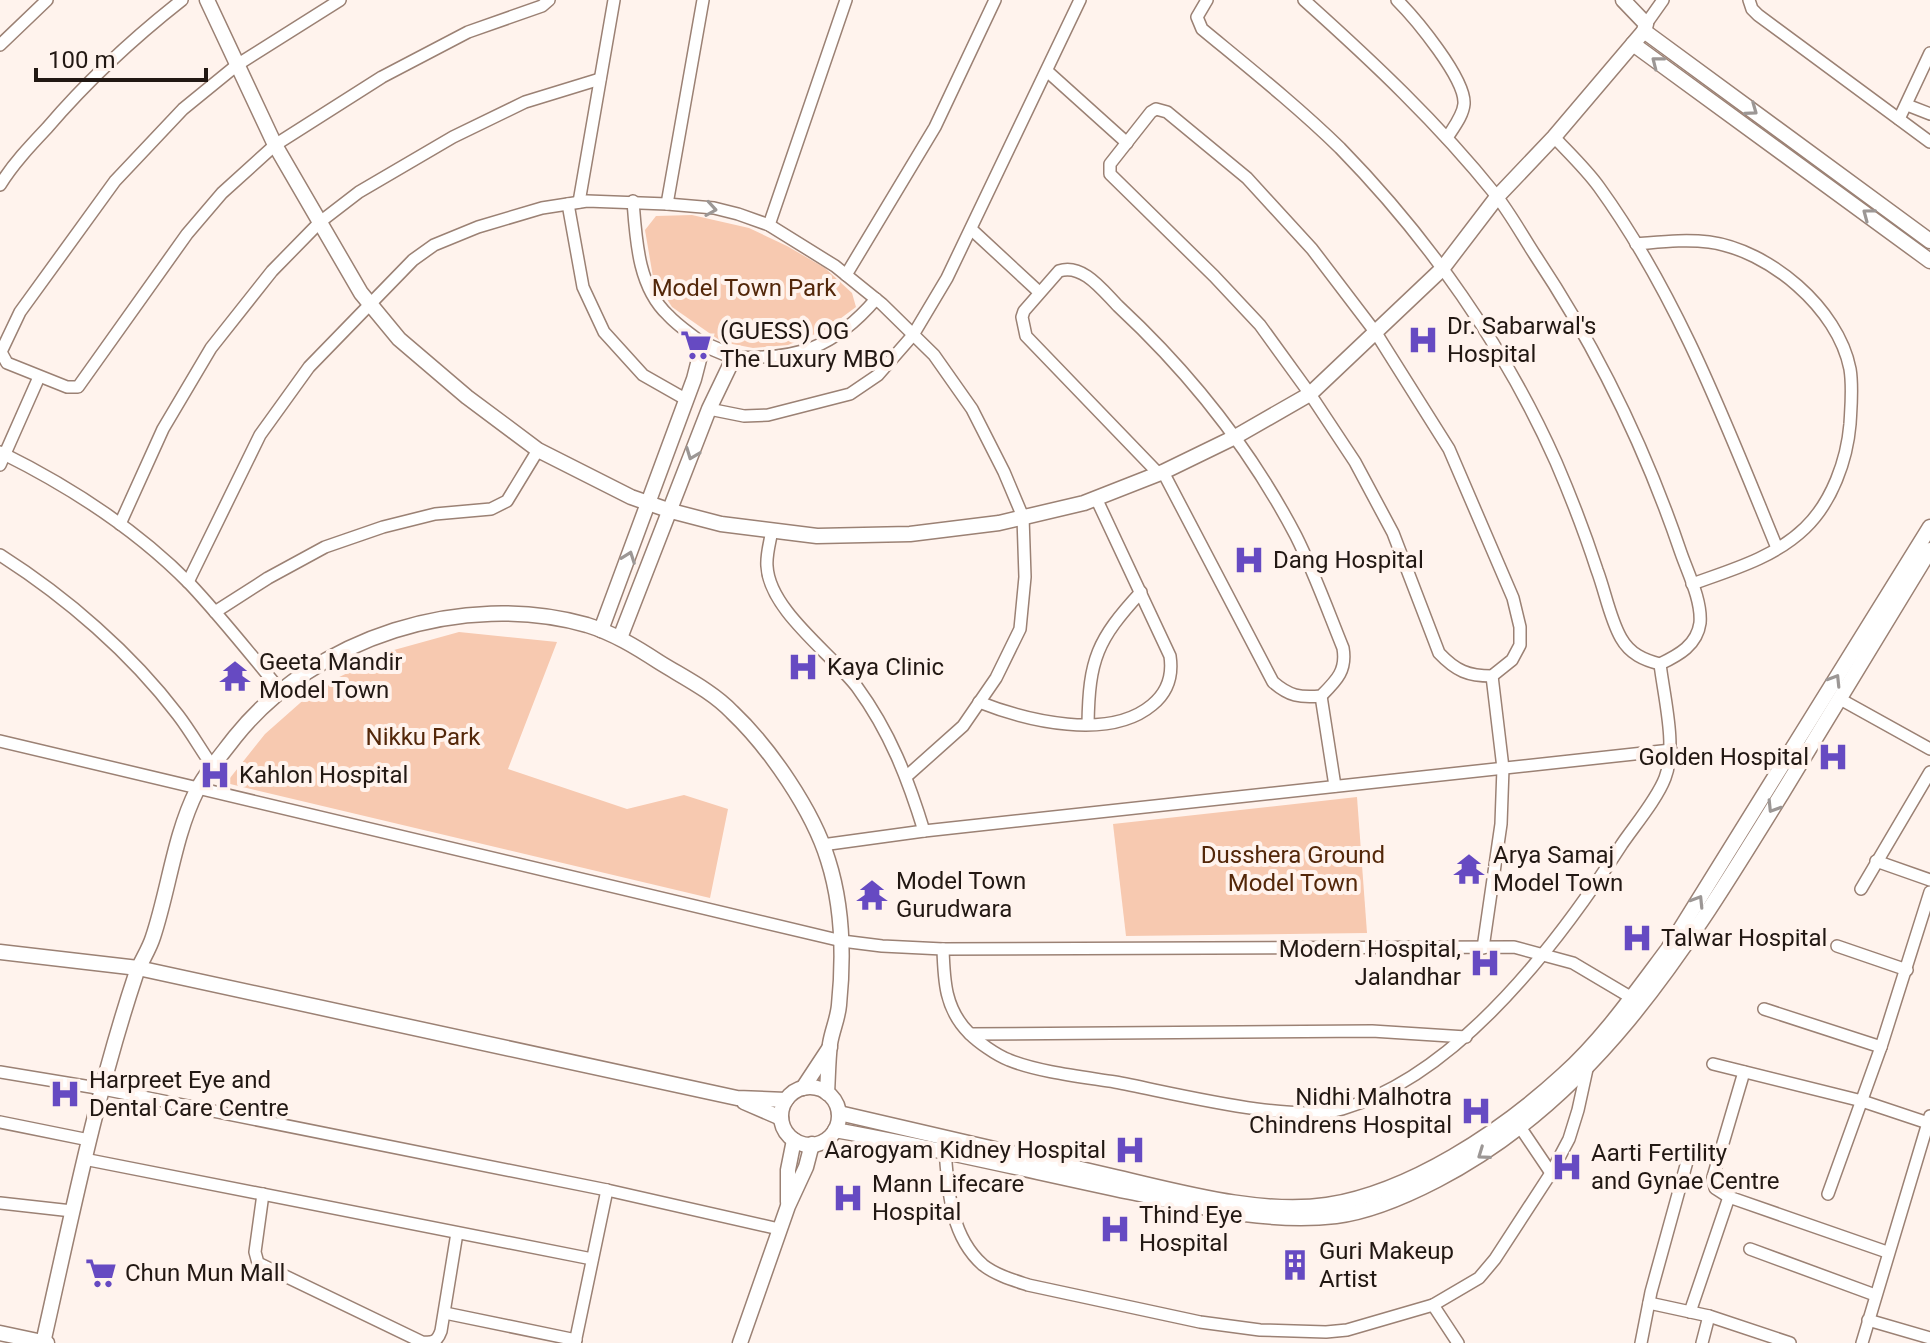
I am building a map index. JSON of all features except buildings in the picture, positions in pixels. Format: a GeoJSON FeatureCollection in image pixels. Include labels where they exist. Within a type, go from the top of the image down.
{"type":"FeatureCollection","features":[{"type":"Feature","properties":{"kind":"street"},"geometry":{"type":"LineString","coordinates":[[0,45],[47,0]]}},
{"type":"Feature","properties":{"kind":"street"},"geometry":{"type":"LineString","coordinates":[[0,185],[75,95],[126,44],[182,0]]}},
{"type":"Feature","properties":{"kind":"street"},"geometry":{"type":"LineString","coordinates":[[207,0],[275,145],[361,293],[399,339],[467,397],[538,450],[631,497],[721,524],[817,536],[910,534],[999,523],[1096,498],[1161,473],[1235,437],[1310,394],[1442,269],[1497,197],[1554,137],[1633,44],[1663,0]]}},
{"type":"Feature","properties":{"kind":"street"},"geometry":{"type":"LineString","coordinates":[[340,0],[237,65],[183,109],[115,181],[20,312],[1,352],[7,363],[67,387],[78,387],[187,234],[222,193],[275,145],[382,77],[468,32],[542,6],[549,0]]}},
{"type":"Feature","properties":{"kind":"street"},"geometry":{"type":"LineString","coordinates":[[614,0],[574,203],[583,287],[604,332],[643,375],[687,400]]}},
{"type":"Feature","properties":{"kind":"street"},"geometry":{"type":"LineString","coordinates":[[667,204],[703,0]]}},
{"type":"Feature","properties":{"kind":"street"},"geometry":{"type":"LineString","coordinates":[[769,225],[846,0]]}},
{"type":"Feature","properties":{"kind":"street"},"geometry":{"type":"LineString","coordinates":[[846,275],[935,127],[995,0]]}},
{"type":"Feature","properties":{"kind":"street"},"geometry":{"type":"LineString","coordinates":[[709,409],[744,416],[768,415],[850,394],[878,375],[913,335],[947,278],[1080,0]]}},
{"type":"Feature","properties":{"kind":"street"},"geometry":{"type":"LineString","coordinates":[[1207,0],[1197,17],[1202,29],[1338,147],[1382,194],[1442,269],[1525,397],[1572,502],[1620,637],[1632,652],[1646,661],[1660,664],[1679,655],[1692,644],[1700,622],[1692,584],[1665,505],[1632,428],[1574,314],[1497,197],[1447,138],[1409,96],[1304,0]]}},
{"type":"Feature","properties":{"kind":"street"},"geometry":{"type":"LineString","coordinates":[[1397,0],[1438,49],[1462,92],[1462,112],[1447,138]]}},
{"type":"Feature","properties":{"kind":"street"},"geometry":{"type":"LineString","coordinates":[[1623,0],[1645,28],[1930,241]]}},
{"type":"Feature","properties":{"kind":"street"},"geometry":{"type":"LineString","coordinates":[[1749,0],[1758,15],[1930,142]]}},
{"type":"Feature","properties":{"kind":"street"},"geometry":{"type":"LineString","coordinates":[[1633,44],[1930,261]]}},
{"type":"Feature","properties":{"kind":"street"},"geometry":{"type":"LineString","coordinates":[[1899,119],[1930,53]]}},
{"type":"Feature","properties":{"kind":"street"},"geometry":{"type":"LineString","coordinates":[[1047,71],[1127,143]]}},
{"type":"Feature","properties":{"kind":"street"},"geometry":{"type":"LineString","coordinates":[[120,524],[163,429],[211,348],[272,271],[320,222],[359,192],[453,137],[525,102],[600,79]]}},
{"type":"Feature","properties":{"kind":"street"},"geometry":{"type":"LineString","coordinates":[[1907,105],[1930,114]]}},
{"type":"Feature","properties":{"kind":"street"},"geometry":{"type":"LineString","coordinates":[[1156,109],[1167,112],[1247,178],[1312,249],[1376,333],[1449,449],[1513,598],[1520,627],[1520,645],[1512,660],[1492,676],[1469,676],[1451,666],[1439,653],[1393,533],[1355,462],[1260,325],[1113,179],[1110,164],[1151,112],[1156,109]]}},
{"type":"Feature","properties":{"kind":"street"},"geometry":{"type":"LineString","coordinates":[[1554,137],[1596,184],[1636,244],[1677,316],[1717,400],[1777,548]]}},
{"type":"Feature","properties":{"kind":"street"},"geometry":{"type":"LineString","coordinates":[[633,201],[642,270],[652,294],[666,314],[703,344],[734,357],[764,358],[803,353],[833,338],[858,320],[876,299]]}},
{"type":"Feature","properties":{"kind":"street"},"geometry":{"type":"LineString","coordinates":[[188,582],[260,435],[309,367],[413,260],[434,245],[491,223],[542,208],[574,203],[633,201],[714,208],[769,225],[846,275],[876,299],[934,355],[972,409],[1023,517],[1025,577],[1020,629],[996,678],[963,726],[907,776]]}},
{"type":"Feature","properties":{"kind":"street"},"geometry":{"type":"LineString","coordinates":[[971,229],[1039,292]]}},
{"type":"Feature","properties":{"kind":"street"},"geometry":{"type":"LineString","coordinates":[[1636,244],[1684,240],[1712,242],[1744,251],[1777,268],[1810,296],[1838,338],[1850,368],[1848,444],[1834,486],[1822,507],[1806,527],[1755,562],[1692,584]]}},
{"type":"Feature","properties":{"kind":"street"},"geometry":{"type":"LineString","coordinates":[[1066,268],[1077,270],[1154,338],[1235,437],[1296,537],[1343,648],[1345,661],[1340,676],[1321,696],[1304,698],[1287,694],[1273,682],[1161,473],[1026,336],[1022,317],[1039,292],[1059,271],[1066,268]]}},
{"type":"Feature","properties":{"kind":"street"},"geometry":{"type":"LineString","coordinates":[[601,630],[687,400],[703,344]]}},
{"type":"Feature","properties":{"kind":"street"},"geometry":{"type":"LineString","coordinates":[[620,638],[709,409],[734,357]]}},
{"type":"Feature","properties":{"kind":"street"},"geometry":{"type":"LineString","coordinates":[[39,377],[1,457],[98,507],[120,524],[188,582],[281,691]]}},
{"type":"Feature","properties":{"kind":"street"},"geometry":{"type":"LineString","coordinates":[[215,612],[325,547],[383,527],[435,514],[491,509],[507,501],[538,450]]}},
{"type":"Feature","properties":{"kind":"street"},"geometry":{"type":"LineString","coordinates":[[979,702],[1011,715],[1040,721],[1118,723],[1140,715],[1158,700],[1168,686],[1172,673],[1170,656],[1096,498]]}},
{"type":"Feature","properties":{"kind":"street"},"geometry":{"type":"LineString","coordinates":[[839,1113],[1194,1194],[1268,1206],[1324,1205],[1367,1196],[1441,1165],[1563,1075],[1632,998],[1668,949],[1930,527]]}},
{"type":"Feature","properties":{"kind":"street"},"geometry":{"type":"LineString","coordinates":[[772,530],[766,566],[771,587],[798,624],[856,686],[891,740],[907,776],[924,831]]}},
{"type":"Feature","properties":{"kind":"street"},"geometry":{"type":"LineString","coordinates":[[835,1130],[945,1150],[1206,1208],[1270,1216],[1337,1216],[1406,1196],[1473,1161],[1550,1104],[1587,1069],[1635,1014],[1680,953],[1930,550]]}},
{"type":"Feature","properties":{"kind":"street"},"geometry":{"type":"LineString","coordinates":[[0,555],[47,585],[126,657],[178,714],[213,767]]}},
{"type":"Feature","properties":{"kind":"street"},"geometry":{"type":"LineString","coordinates":[[1088,724],[1089,688],[1099,648],[1111,624],[1141,592]]}},
{"type":"Feature","properties":{"kind":"street"},"geometry":{"type":"LineString","coordinates":[[0,1333],[44,1343],[84,1159],[103,1089],[138,968],[153,939],[171,865],[197,789],[239,732],[281,691],[317,665],[377,636],[432,620],[490,614],[583,624],[620,638],[732,710],[778,767],[812,821],[841,913],[839,1009],[830,1046],[827,1093]]}},
{"type":"Feature","properties":{"kind":"street"},"geometry":{"type":"LineString","coordinates":[[943,949],[945,989],[952,1010],[969,1034],[1008,1060],[1267,1110],[1306,1113],[1340,1110],[1371,1098],[1426,1069],[1466,1037],[1543,955],[1581,909],[1665,779],[1671,750],[1660,664]]}},
{"type":"Feature","properties":{"kind":"street"},"geometry":{"type":"LineString","coordinates":[[1483,948],[1501,824],[1503,768],[1492,676]]}},
{"type":"Feature","properties":{"kind":"street"},"geometry":{"type":"LineString","coordinates":[[1321,696],[1335,786]]}},
{"type":"Feature","properties":{"kind":"street"},"geometry":{"type":"LineString","coordinates":[[1840,699],[1930,749]]}},
{"type":"Feature","properties":{"kind":"street"},"geometry":{"type":"LineString","coordinates":[[0,741],[842,941],[943,949],[1514,947],[1573,963],[1632,998]]}},
{"type":"Feature","properties":{"kind":"street"},"geometry":{"type":"LineString","coordinates":[[822,845],[924,831],[1671,750]]}},
{"type":"Feature","properties":{"kind":"street"},"geometry":{"type":"LineString","coordinates":[[1861,889],[1876,861],[1925,790],[1930,772]]}},
{"type":"Feature","properties":{"kind":"street"},"geometry":{"type":"LineString","coordinates":[[1876,861],[1930,880]]}},
{"type":"Feature","properties":{"kind":"street"},"geometry":{"type":"LineString","coordinates":[[1828,1194],[1881,1047],[1930,892]]}},
{"type":"Feature","properties":{"kind":"street"},"geometry":{"type":"LineString","coordinates":[[1837,946],[1907,970]]}},
{"type":"Feature","properties":{"kind":"street"},"geometry":{"type":"LineString","coordinates":[[0,952],[138,968],[737,1098],[786,1100]]}},
{"type":"Feature","properties":{"kind":"street"},"geometry":{"type":"LineString","coordinates":[[1764,1009],[1881,1047]]}},
{"type":"Feature","properties":{"kind":"street"},"geometry":{"type":"LineString","coordinates":[[969,1034],[1372,1031],[1466,1037]]}},
{"type":"Feature","properties":{"kind":"street"},"geometry":{"type":"LineString","coordinates":[[803,1088],[830,1046]]}},
{"type":"Feature","properties":{"kind":"street"},"geometry":{"type":"LineString","coordinates":[[1713,1064],[1929,1120],[1862,1343]]}},
{"type":"Feature","properties":{"kind":"street"},"geometry":{"type":"LineString","coordinates":[[945,1150],[950,1204],[957,1224],[969,1247],[983,1264],[1002,1276],[1028,1285],[1200,1322],[1326,1338],[1433,1305],[1479,1278],[1495,1259],[1551,1173],[1569,1139],[1587,1069]]}},
{"type":"Feature","properties":{"kind":"street"},"geometry":{"type":"LineString","coordinates":[[0,1072],[103,1089],[607,1190],[779,1229]]}},
{"type":"Feature","properties":{"kind":"street"},"geometry":{"type":"LineString","coordinates":[[1744,1072],[1713,1177],[1715,1188],[1729,1197],[1887,1252]]}},
{"type":"Feature","properties":{"kind":"street"},"geometry":{"type":"LineString","coordinates":[[811,1087],[827,1093],[833,1098],[839,1113],[835,1130],[829,1137],[812,1144],[794,1140],[783,1127],[781,1118],[786,1100],[803,1088],[811,1087]]}},
{"type":"Feature","properties":{"kind":"street"},"geometry":{"type":"LineString","coordinates":[[737,1098],[781,1118]]}},
{"type":"Feature","properties":{"kind":"street"},"geometry":{"type":"LineString","coordinates":[[0,1122],[89,1140]]}},
{"type":"Feature","properties":{"kind":"street"},"geometry":{"type":"LineString","coordinates":[[1520,1127],[1551,1173]]}},
{"type":"Feature","properties":{"kind":"street"},"geometry":{"type":"LineString","coordinates":[[788,1206],[788,1170],[794,1140]]}},
{"type":"Feature","properties":{"kind":"street"},"geometry":{"type":"LineString","coordinates":[[740,1343],[812,1144]]}},
{"type":"Feature","properties":{"kind":"street"},"geometry":{"type":"LineString","coordinates":[[1641,1343],[1688,1158]]}},
{"type":"Feature","properties":{"kind":"street"},"geometry":{"type":"LineString","coordinates":[[84,1159],[592,1259]]}},
{"type":"Feature","properties":{"kind":"street"},"geometry":{"type":"LineString","coordinates":[[445,1313],[576,1342],[607,1190]]}},
{"type":"Feature","properties":{"kind":"street"},"geometry":{"type":"LineString","coordinates":[[263,1194],[255,1252],[258,1263],[422,1342],[432,1343],[438,1339],[457,1233]]}},
{"type":"Feature","properties":{"kind":"street"},"geometry":{"type":"LineString","coordinates":[[1690,1312],[1729,1197]]}},
{"type":"Feature","properties":{"kind":"street"},"geometry":{"type":"LineString","coordinates":[[0,1203],[72,1211]]}},
{"type":"Feature","properties":{"kind":"street"},"geometry":{"type":"LineString","coordinates":[[1750,1249],[1875,1295]]}},
{"type":"Feature","properties":{"kind":"street"},"geometry":{"type":"LineString","coordinates":[[1649,1303],[1709,1316],[1790,1343]]}},
{"type":"Feature","properties":{"kind":"street"},"geometry":{"type":"LineString","coordinates":[[1433,1305],[1458,1343]]}},
{"type":"Feature","properties":{"kind":"street"},"geometry":{"type":"LineString","coordinates":[[1702,1343],[1709,1316]]}},
{"type":"Feature","properties":{"kind":"street"},"geometry":{"type":"LineString","coordinates":[[1868,1320],[1930,1338]]}},
{"type":"Feature","properties":{"kind":"green space","name":"Model Town Park"},"geometry":{"type":"Polygon","coordinates":[[[692,215],[749,228],[787,246],[825,268],[852,293],[856,307],[825,330],[788,345],[753,348],[722,342],[672,307],[653,277],[645,230],[656,216],[692,215]]]}},
{"type":"Feature","properties":{"kind":"green space","name":"Nikku Park"},"geometry":{"type":"Polygon","coordinates":[[[459,632],[557,642],[508,769],[627,809],[684,795],[728,809],[710,898],[226,783],[265,734],[317,688],[394,650],[459,632]]]}},
{"type":"Feature","properties":{"kind":"green space","name":"Dusshera Ground Model Town"},"geometry":{"type":"Polygon","coordinates":[[[1357,797],[1367,933],[1126,936],[1113,824],[1357,797]]]}},
{"type":"Feature","properties":{"kind":"place","name":"Dr. Sabarwal's Hospital"},"geometry":{"type":"Point","coordinates":[1423,340]}},
{"type":"Feature","properties":{"kind":"place","name":"(GUESS) OG The Luxury MBO"},"geometry":{"type":"Point","coordinates":[696,345]}},
{"type":"Feature","properties":{"kind":"place","name":"Dang Hospital"},"geometry":{"type":"Point","coordinates":[1249,560]}},
{"type":"Feature","properties":{"kind":"place","name":"Kaya Clinic"},"geometry":{"type":"Point","coordinates":[803,667]}},
{"type":"Feature","properties":{"kind":"place","name":"Geeta Mandir Model Town"},"geometry":{"type":"Point","coordinates":[235,676]}},
{"type":"Feature","properties":{"kind":"place","name":"Golden Hospital"},"geometry":{"type":"Point","coordinates":[1833,757]}},
{"type":"Feature","properties":{"kind":"place","name":"Kahlon Hospital"},"geometry":{"type":"Point","coordinates":[215,775]}},
{"type":"Feature","properties":{"kind":"place","name":"Arya Samaj Model Town"},"geometry":{"type":"Point","coordinates":[1469,869]}},
{"type":"Feature","properties":{"kind":"place","name":"Model Town Gurudwara"},"geometry":{"type":"Point","coordinates":[872,895]}},
{"type":"Feature","properties":{"kind":"place","name":"Talwar Hospital"},"geometry":{"type":"Point","coordinates":[1637,938]}},
{"type":"Feature","properties":{"kind":"place","name":"Modern Hospital, Jalandhar"},"geometry":{"type":"Point","coordinates":[1485,963]}},
{"type":"Feature","properties":{"kind":"place","name":"Harpreet Eye and Dental Care Centre"},"geometry":{"type":"Point","coordinates":[65,1094]}},
{"type":"Feature","properties":{"kind":"place","name":"Nidhi Malhotra Chindrens Hospital"},"geometry":{"type":"Point","coordinates":[1476,1111]}},
{"type":"Feature","properties":{"kind":"place","name":"Aarogyam Kidney Hospital"},"geometry":{"type":"Point","coordinates":[1130,1150]}},
{"type":"Feature","properties":{"kind":"place","name":"Aarti Fertility and Gynae Centre"},"geometry":{"type":"Point","coordinates":[1567,1167]}},
{"type":"Feature","properties":{"kind":"place","name":"Mann Lifecare Hospital"},"geometry":{"type":"Point","coordinates":[848,1198]}},
{"type":"Feature","properties":{"kind":"place","name":"Thind Eye Hospital"},"geometry":{"type":"Point","coordinates":[1115,1229]}},
{"type":"Feature","properties":{"kind":"place","name":"Guri Makeup Artist"},"geometry":{"type":"Point","coordinates":[1295,1265]}},
{"type":"Feature","properties":{"kind":"place","name":"Chun Mun Mall"},"geometry":{"type":"Point","coordinates":[101,1273]}}]}
